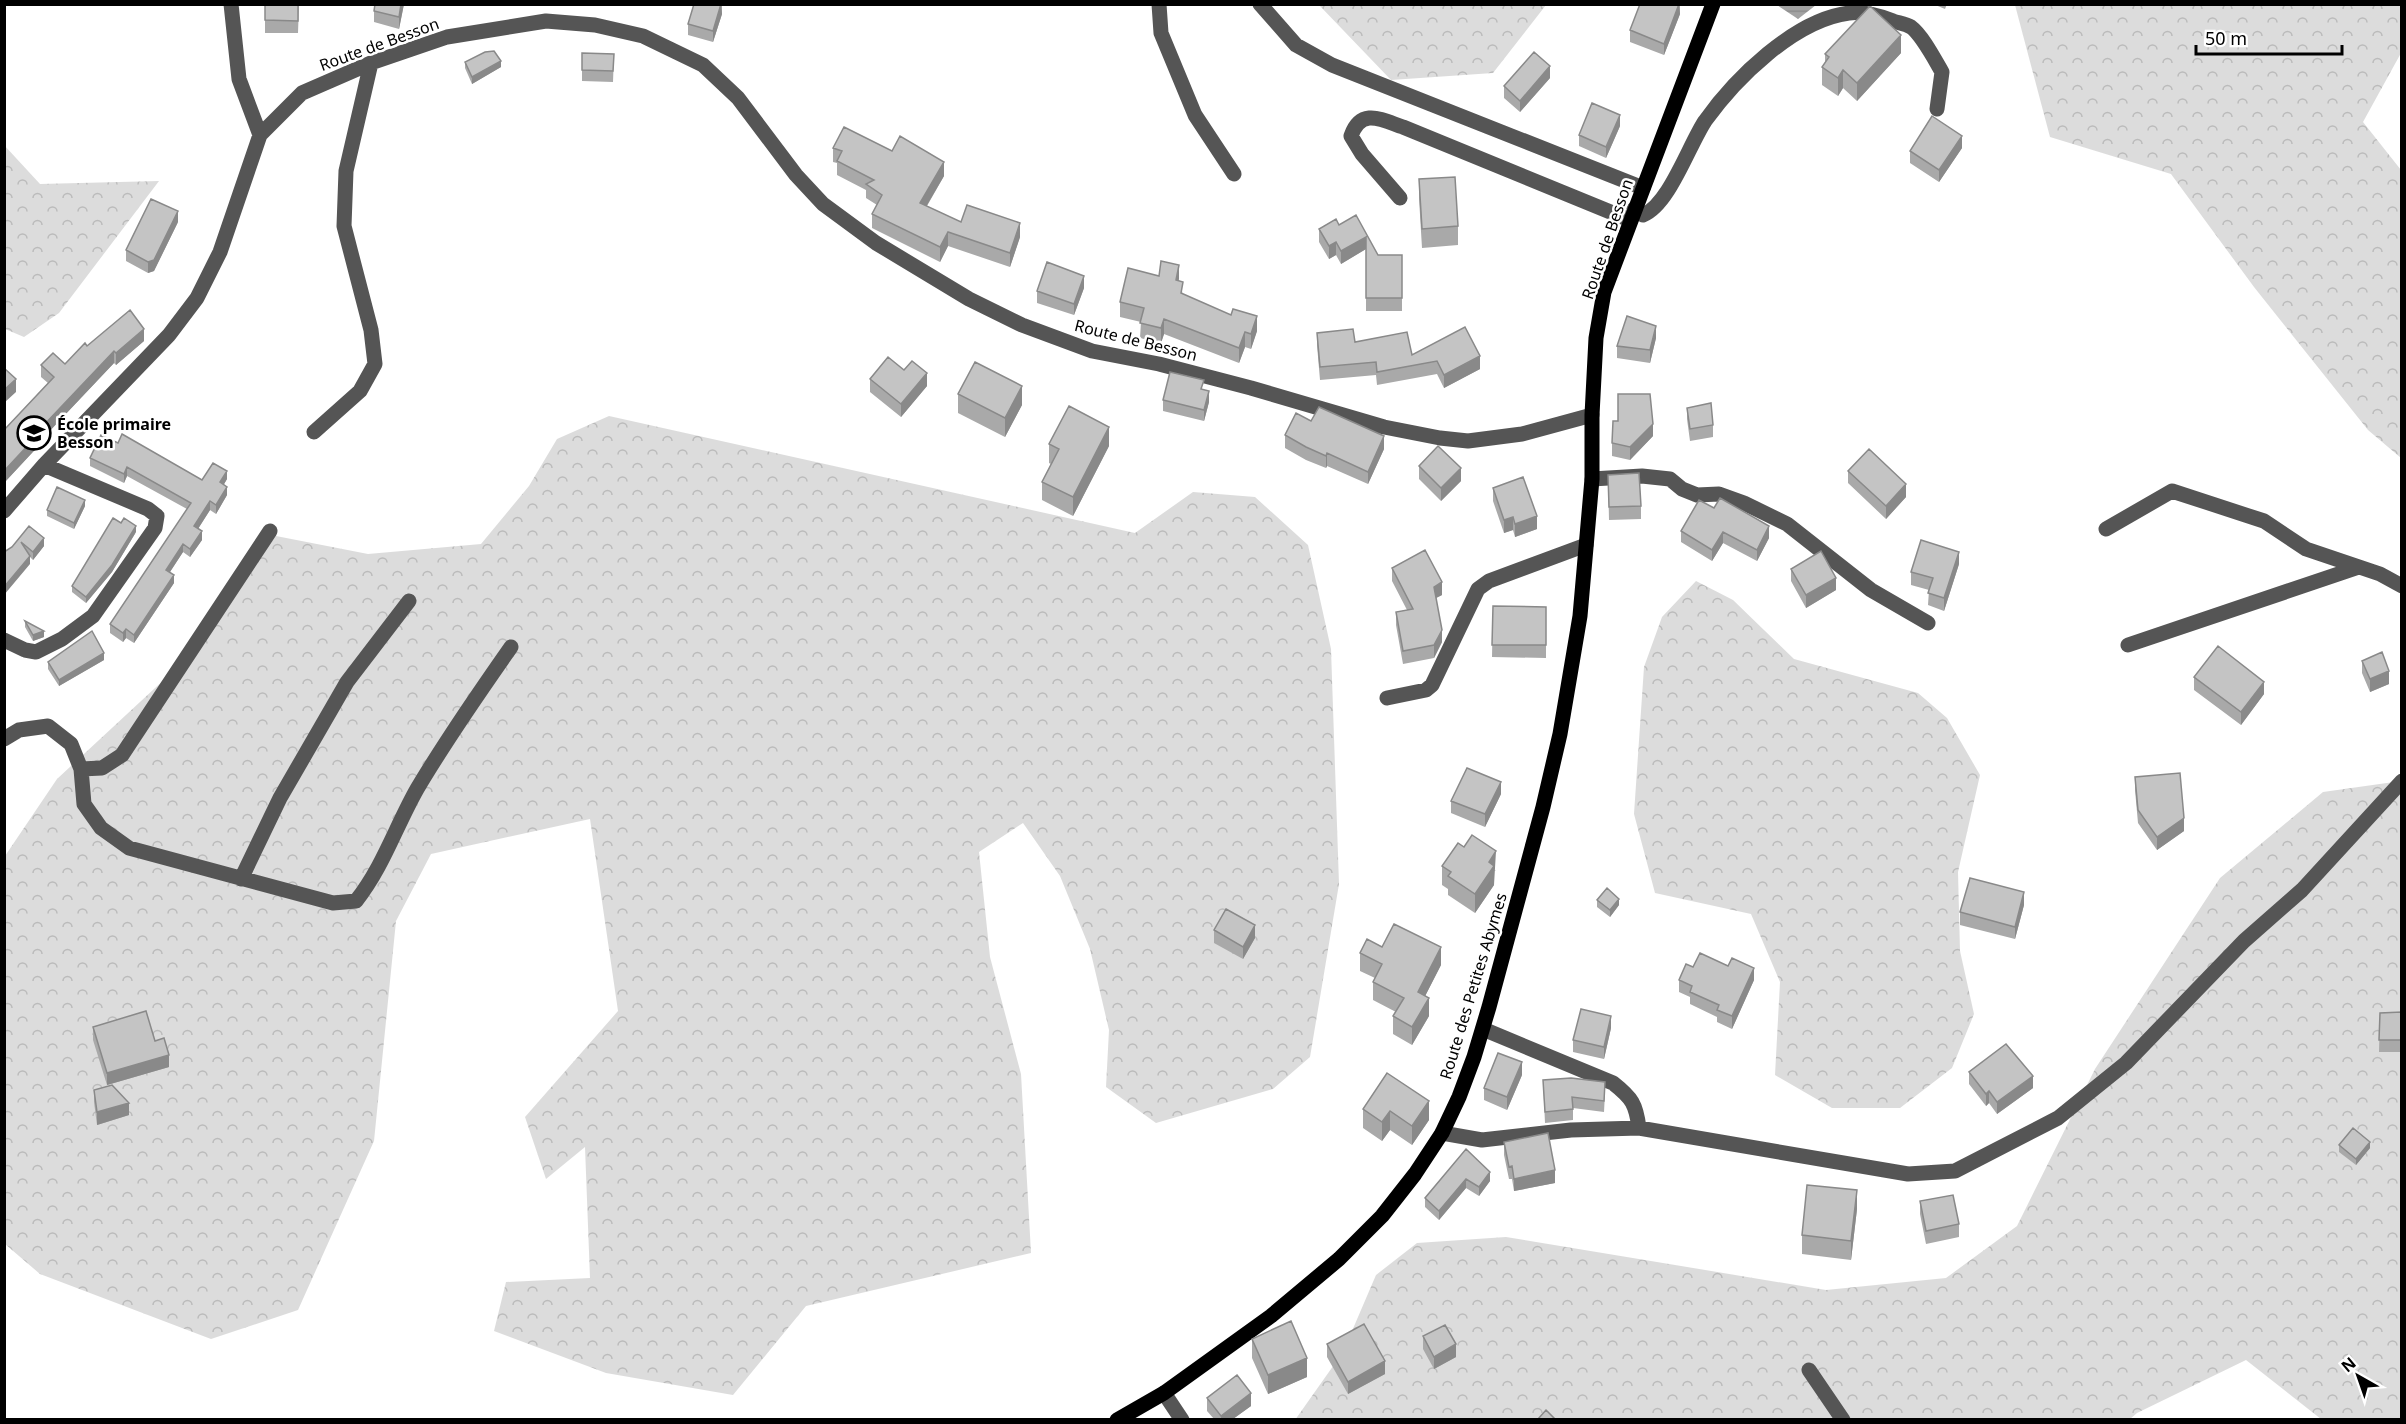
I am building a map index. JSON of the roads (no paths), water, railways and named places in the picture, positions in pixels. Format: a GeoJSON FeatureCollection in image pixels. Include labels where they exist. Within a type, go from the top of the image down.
{"type":"FeatureCollection","features":[{"type":"Feature","properties":{"kind":"main road","name":"Route de Besson"},"geometry":{"type":"LineString","coordinates":[[1592,415],[1596,338],[1604,292],[1713,4]]}},
{"type":"Feature","properties":{"kind":"main road","name":"Route des Petites Abymes"},"geometry":{"type":"LineString","coordinates":[[1117,1419],[1164,1394],[1271,1316],[1339,1259],[1382,1216],[1442,1133],[1459,1097],[1482,1029],[1532,848],[1560,734],[1580,616],[1592,479],[1592,415]]}},
{"type":"Feature","properties":{"kind":"street"},"geometry":{"type":"LineString","coordinates":[[4,511],[44,465],[169,335],[197,298],[220,252],[260,135],[239,80],[231,4]]}},
{"type":"Feature","properties":{"kind":"street"},"geometry":{"type":"LineString","coordinates":[[1159,4],[1161,33],[1195,115],[1234,174]]}},
{"type":"Feature","properties":{"kind":"street"},"geometry":{"type":"LineString","coordinates":[[1260,4],[1296,45],[1332,66],[1643,188]]}},
{"type":"Feature","properties":{"kind":"street"},"geometry":{"type":"LineString","coordinates":[[1400,198],[1362,154],[1351,136],[1354,127],[1361,120],[1371,118],[1403,127],[1632,215],[1643,215],[1653,211],[1665,196],[1706,121],[1748,70],[1777,46],[1819,22],[1849,13],[1883,17],[1911,27],[1942,72],[1937,109]]}},
{"type":"Feature","properties":{"kind":"street","name":"Route de Besson"},"geometry":{"type":"LineString","coordinates":[[260,135],[302,93],[371,63],[447,37],[546,21],[595,25],[643,36],[703,65],[738,98],[796,175],[823,204],[876,243],[969,299],[1022,325],[1092,351],[1159,364],[1384,427],[1440,438],[1468,441],[1522,434],[1592,415]]}},
{"type":"Feature","properties":{"kind":"street"},"geometry":{"type":"LineString","coordinates":[[314,432],[360,391],[375,364],[371,330],[344,226],[346,171],[371,63]]}},
{"type":"Feature","properties":{"kind":"street"},"geometry":{"type":"LineString","coordinates":[[4,640],[25,650],[36,652],[62,639],[93,616],[155,528],[157,516],[148,509],[44,465]]}},
{"type":"Feature","properties":{"kind":"street"},"geometry":{"type":"LineString","coordinates":[[1592,479],[1642,476],[1670,479],[1682,489],[1697,495],[1719,494],[1744,503],[1787,524],[1871,590],[1928,623]]}},
{"type":"Feature","properties":{"kind":"street"},"geometry":{"type":"LineString","coordinates":[[2106,528],[2172,491],[2264,521],[2306,549],[2380,574],[2402,586]]}},
{"type":"Feature","properties":{"kind":"street"},"geometry":{"type":"LineString","coordinates":[[81,769],[102,768],[122,755],[270,531]]}},
{"type":"Feature","properties":{"kind":"street"},"geometry":{"type":"LineString","coordinates":[[1387,698],[1426,690],[1432,685],[1478,589],[1489,581],[1586,545]]}},
{"type":"Feature","properties":{"kind":"street"},"geometry":{"type":"LineString","coordinates":[[2128,645],[2359,567]]}},
{"type":"Feature","properties":{"kind":"street"},"geometry":{"type":"LineString","coordinates":[[241,879],[280,798],[347,682],[409,601]]}},
{"type":"Feature","properties":{"kind":"street"},"geometry":{"type":"LineString","coordinates":[[4,739],[19,730],[48,726],[71,744],[81,769],[84,804],[101,828],[129,848],[333,903],[356,901],[371,882],[416,791],[447,740],[510,647]]}},
{"type":"Feature","properties":{"kind":"street"},"geometry":{"type":"LineString","coordinates":[[1442,1133],[1482,1140],[1571,1130],[1639,1128],[1908,1174],[1955,1171],[2058,1118],[2126,1063],[2244,941],[2302,890],[2402,782]]}},
{"type":"Feature","properties":{"kind":"street"},"geometry":{"type":"LineString","coordinates":[[1482,1029],[1613,1083],[1631,1097],[1637,1113],[1639,1128]]}},
{"type":"Feature","properties":{"kind":"street"},"geometry":{"type":"LineString","coordinates":[[1809,1370],[1838,1416],[1843,1419]]}},
{"type":"Feature","properties":{"kind":"street"},"geometry":{"type":"LineString","coordinates":[[1164,1394],[1182,1419]]}},
{"type":"Feature","properties":{"kind":"place","name":"École primaire Besson"},"geometry":{"type":"Point","coordinates":[34,433]}}]}
